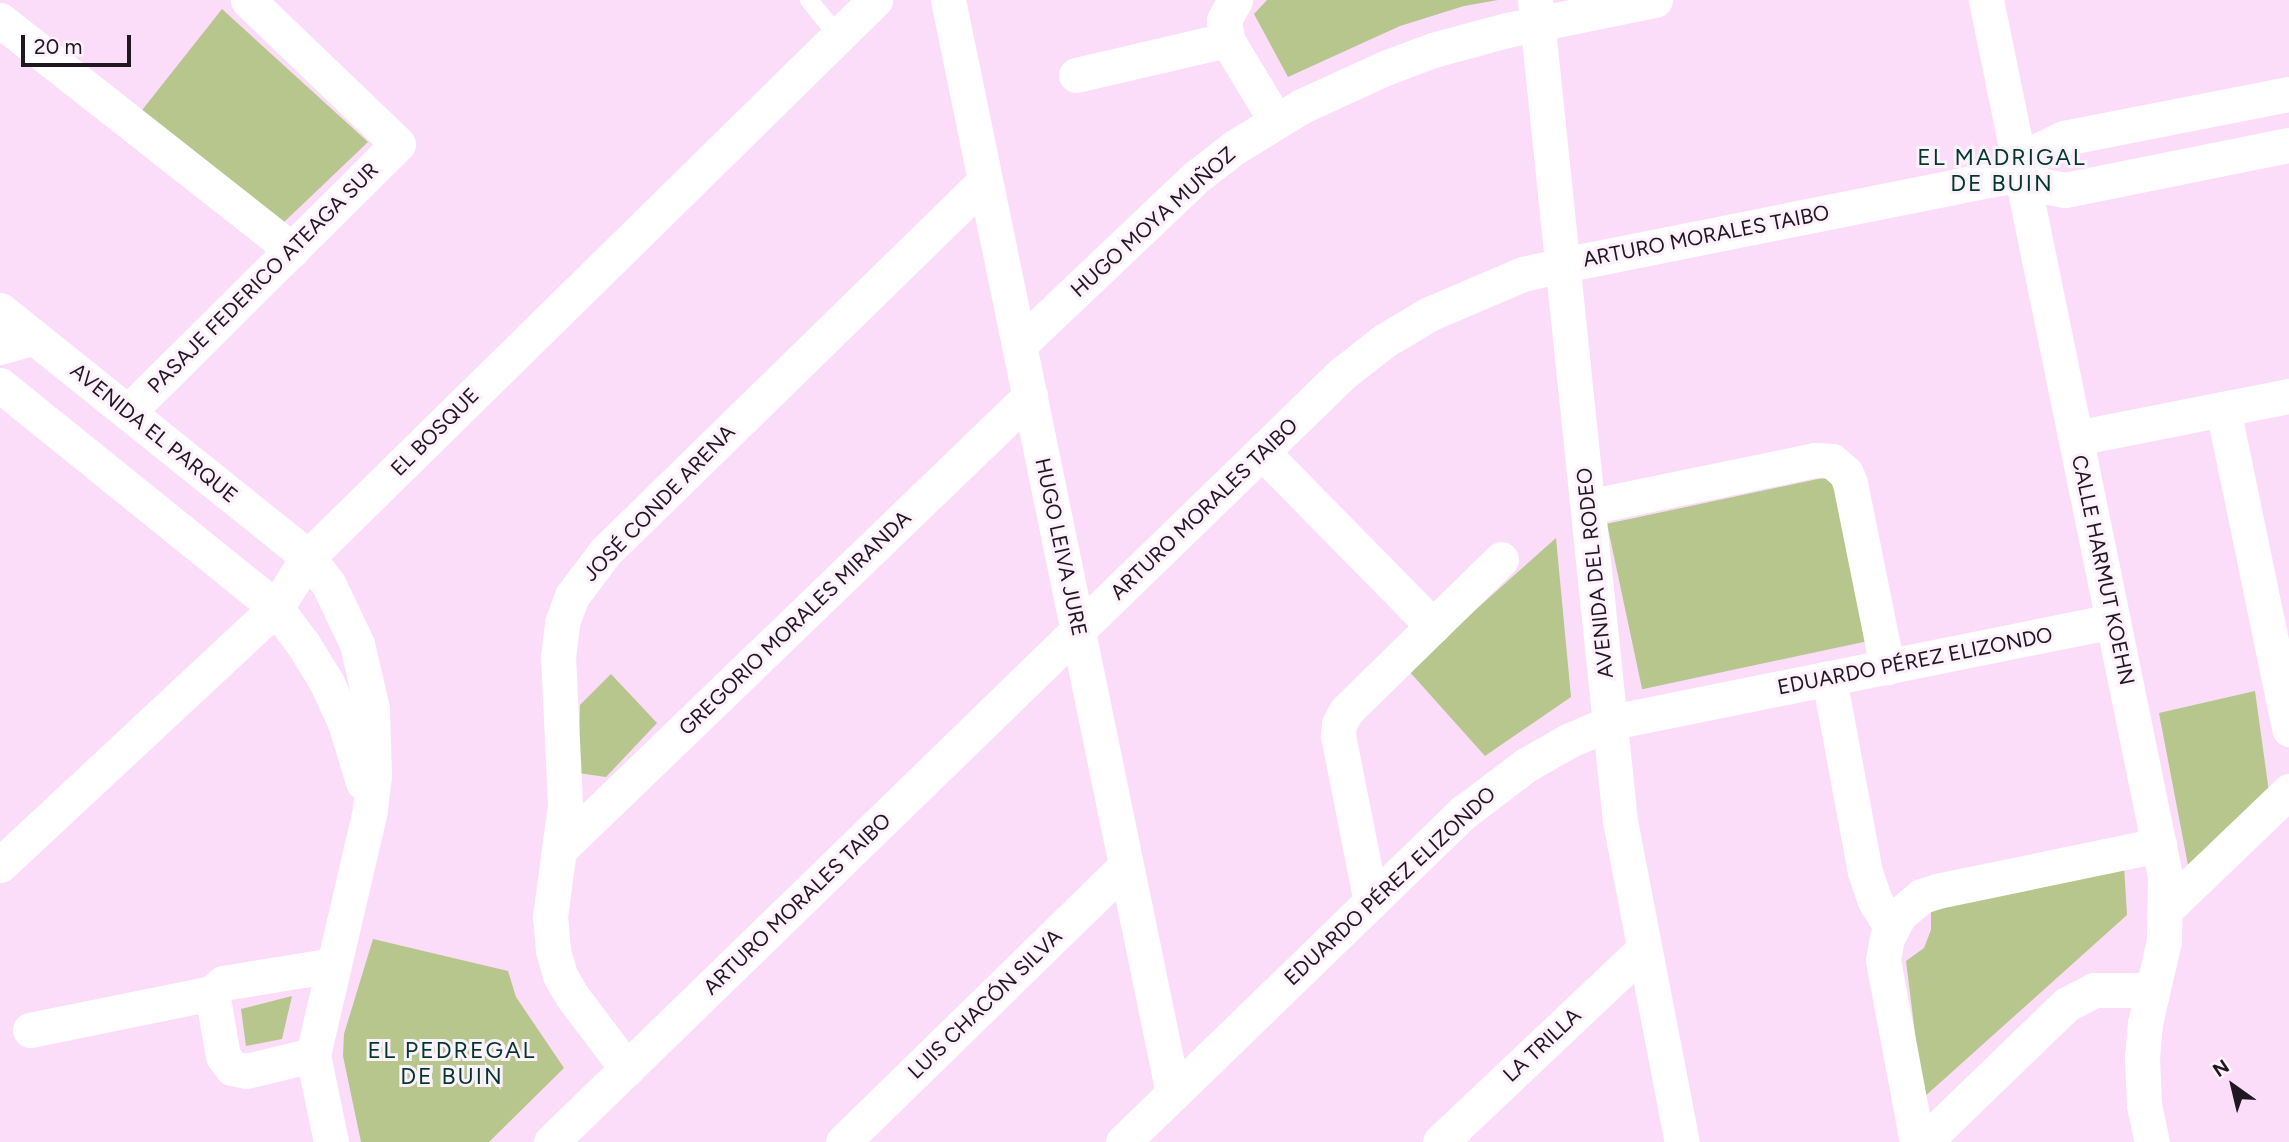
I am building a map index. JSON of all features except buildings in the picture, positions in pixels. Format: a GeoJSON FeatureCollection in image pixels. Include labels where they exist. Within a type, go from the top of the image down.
{"type":"FeatureCollection","features":[{"type":"Feature","properties":{"kind":"street","name":"PASAJE FEDERICO ATEAGA SUR"},"geometry":{"type":"LineString","coordinates":[[128,412],[398,144],[248,0]]}},
{"type":"Feature","properties":{"kind":"street","name":"EL BOSQUE"},"geometry":{"type":"LineString","coordinates":[[0,865],[276,608],[308,557],[874,0]]}},
{"type":"Feature","properties":{"kind":"street","name":"HUGO LEIVA JURE"},"geometry":{"type":"LineString","coordinates":[[948,0],[1173,1093]]}},
{"type":"Feature","properties":{"kind":"street"},"geometry":{"type":"LineString","coordinates":[[1235,0],[1224,20],[1227,40],[1276,121]]}},
{"type":"Feature","properties":{"kind":"street","name":"HUGO MOYA MUÑOZ"},"geometry":{"type":"LineString","coordinates":[[1019,345],[1196,177],[1276,121],[1385,68],[1537,12],[1655,0]]}},
{"type":"Feature","properties":{"kind":"street","name":"CALLE HARMUT KOEHN"},"geometry":{"type":"LineString","coordinates":[[1986,0],[2159,845],[2167,908],[2164,941],[2152,990],[2142,1057],[2144,1105],[2152,1142]]}},
{"type":"Feature","properties":{"kind":"street","name":"AVENIDA DEL RODEO"},"geometry":{"type":"LineString","coordinates":[[1537,12],[1612,722],[1620,821],[1682,1142]]}},
{"type":"Feature","properties":{"kind":"street"},"geometry":{"type":"LineString","coordinates":[[0,20],[292,250]]}},
{"type":"Feature","properties":{"kind":"street"},"geometry":{"type":"LineString","coordinates":[[1076,75],[1227,40]]}},
{"type":"Feature","properties":{"kind":"street"},"geometry":{"type":"LineString","coordinates":[[2289,93],[2064,138],[2039,150],[2021,174],[2039,185],[2066,190],[2289,145]]}},
{"type":"Feature","properties":{"kind":"street","name":"ARTURO MORALES TAIBO"},"geometry":{"type":"LineString","coordinates":[[551,1142],[1343,373],[1384,341],[1429,314],[1472,293],[1523,274],[2021,174]]}},
{"type":"Feature","properties":{"kind":"street","name":"JOSÉ CONDE ARENA"},"geometry":{"type":"LineString","coordinates":[[626,1069],[586,1018],[560,975],[553,950],[550,917],[560,849],[565,771],[558,656],[562,623],[572,596],[586,575],[985,181]]}},
{"type":"Feature","properties":{"kind":"street","name":"AVENIDA EL PARQUE"},"geometry":{"type":"LineString","coordinates":[[0,310],[308,557],[329,585],[345,614],[366,676],[375,742],[370,810],[313,1055]]}},
{"type":"Feature","properties":{"kind":"street"},"geometry":{"type":"LineString","coordinates":[[0,347],[34,337]]}},
{"type":"Feature","properties":{"kind":"street"},"geometry":{"type":"LineString","coordinates":[[0,385],[276,608],[303,644],[345,723],[370,810]]}},
{"type":"Feature","properties":{"kind":"street","name":"GREGORIO MORALES MIRANDA"},"geometry":{"type":"LineString","coordinates":[[560,849],[1030,396]]}},
{"type":"Feature","properties":{"kind":"street"},"geometry":{"type":"LineString","coordinates":[[2076,438],[2289,396]]}},
{"type":"Feature","properties":{"kind":"street"},"geometry":{"type":"LineString","coordinates":[[2223,409],[2289,729]]}},
{"type":"Feature","properties":{"kind":"street"},"geometry":{"type":"LineString","coordinates":[[1262,452],[1433,626]]}},
{"type":"Feature","properties":{"kind":"street"},"geometry":{"type":"LineString","coordinates":[[1588,507],[1815,460],[1832,461],[1846,473],[1850,484],[1887,667]]}},
{"type":"Feature","properties":{"kind":"street"},"geometry":{"type":"LineString","coordinates":[[1371,902],[1338,736],[1339,724],[1346,711],[1501,559]]}},
{"type":"Feature","properties":{"kind":"street","name":"EDUARDO PÉREZ ELIZONDO"},"geometry":{"type":"LineString","coordinates":[[1123,1142],[1493,787],[1568,741],[1612,722],[2113,621]]}},
{"type":"Feature","properties":{"kind":"street"},"geometry":{"type":"LineString","coordinates":[[1829,678],[1865,872],[1875,901],[1892,928]]}},
{"type":"Feature","properties":{"kind":"street"},"geometry":{"type":"LineString","coordinates":[[2167,908],[2289,791]]}},
{"type":"Feature","properties":{"kind":"street"},"geometry":{"type":"LineString","coordinates":[[1917,1142],[1885,973],[1885,948],[1892,928],[1909,905],[1937,891],[2159,845]]}},
{"type":"Feature","properties":{"kind":"street","name":"LUIS CHACÓN SILVA"},"geometry":{"type":"LineString","coordinates":[[843,1142],[1126,866]]}},
{"type":"Feature","properties":{"kind":"street","name":"LA TRILLA"},"geometry":{"type":"LineString","coordinates":[[1446,1140],[1644,949]]}},
{"type":"Feature","properties":{"kind":"street"},"geometry":{"type":"LineString","coordinates":[[30,1030],[212,993],[223,984],[334,965]]}},
{"type":"Feature","properties":{"kind":"street"},"geometry":{"type":"LineString","coordinates":[[1924,1142],[2067,1004],[2094,990],[2152,990]]}},
{"type":"Feature","properties":{"kind":"street"},"geometry":{"type":"LineString","coordinates":[[212,993],[223,1056],[232,1068],[246,1070],[313,1055],[331,1142]]}},
{"type":"Feature","properties":{"kind":"lane"},"geometry":{"type":"LineString","coordinates":[[809,0],[838,36]]}},
{"type":"Feature","properties":{"kind":"green space"},"geometry":{"type":"Polygon","coordinates":[[[1267,0],[1498,0],[1464,6],[1400,26],[1288,77],[1254,14],[1267,0]]]}},
{"type":"Feature","properties":{"kind":"green space"},"geometry":{"type":"Polygon","coordinates":[[[222,9],[368,142],[282,224],[139,114],[222,9]]]}},
{"type":"Feature","properties":{"kind":"green space"},"geometry":{"type":"Polygon","coordinates":[[[1832,476],[1867,641],[1642,689],[1607,524],[1832,476]]]}},
{"type":"Feature","properties":{"kind":"green space"},"geometry":{"type":"Polygon","coordinates":[[[1556,538],[1571,697],[1485,756],[1408,670],[1556,538]]]}},
{"type":"Feature","properties":{"kind":"green space"},"geometry":{"type":"Polygon","coordinates":[[[611,674],[657,723],[606,777],[578,773],[580,705],[611,674]]]}},
{"type":"Feature","properties":{"kind":"green space"},"geometry":{"type":"Polygon","coordinates":[[[2255,691],[2269,792],[2188,865],[2159,713],[2255,691]]]}},
{"type":"Feature","properties":{"kind":"green space"},"geometry":{"type":"Polygon","coordinates":[[[2124,866],[2127,915],[1923,1098],[1906,961],[1924,948],[1931,930],[1931,907],[2124,866]]]}},
{"type":"Feature","properties":{"kind":"green space"},"geometry":{"type":"Polygon","coordinates":[[[373,939],[508,971],[516,997],[564,1068],[489,1142],[361,1142],[343,1056],[344,1034],[373,939]]]}},
{"type":"Feature","properties":{"kind":"green space"},"geometry":{"type":"Polygon","coordinates":[[[292,996],[282,1039],[246,1046],[241,1009],[292,996]]]}},
{"type":"Feature","properties":{"kind":"district","name":"EL MADRIGAL DE BUIN"},"geometry":{"type":"Point","coordinates":[2002,170]}},
{"type":"Feature","properties":{"kind":"district","name":"EL PEDREGAL DE BUIN"},"geometry":{"type":"Point","coordinates":[452,1063]}}]}
